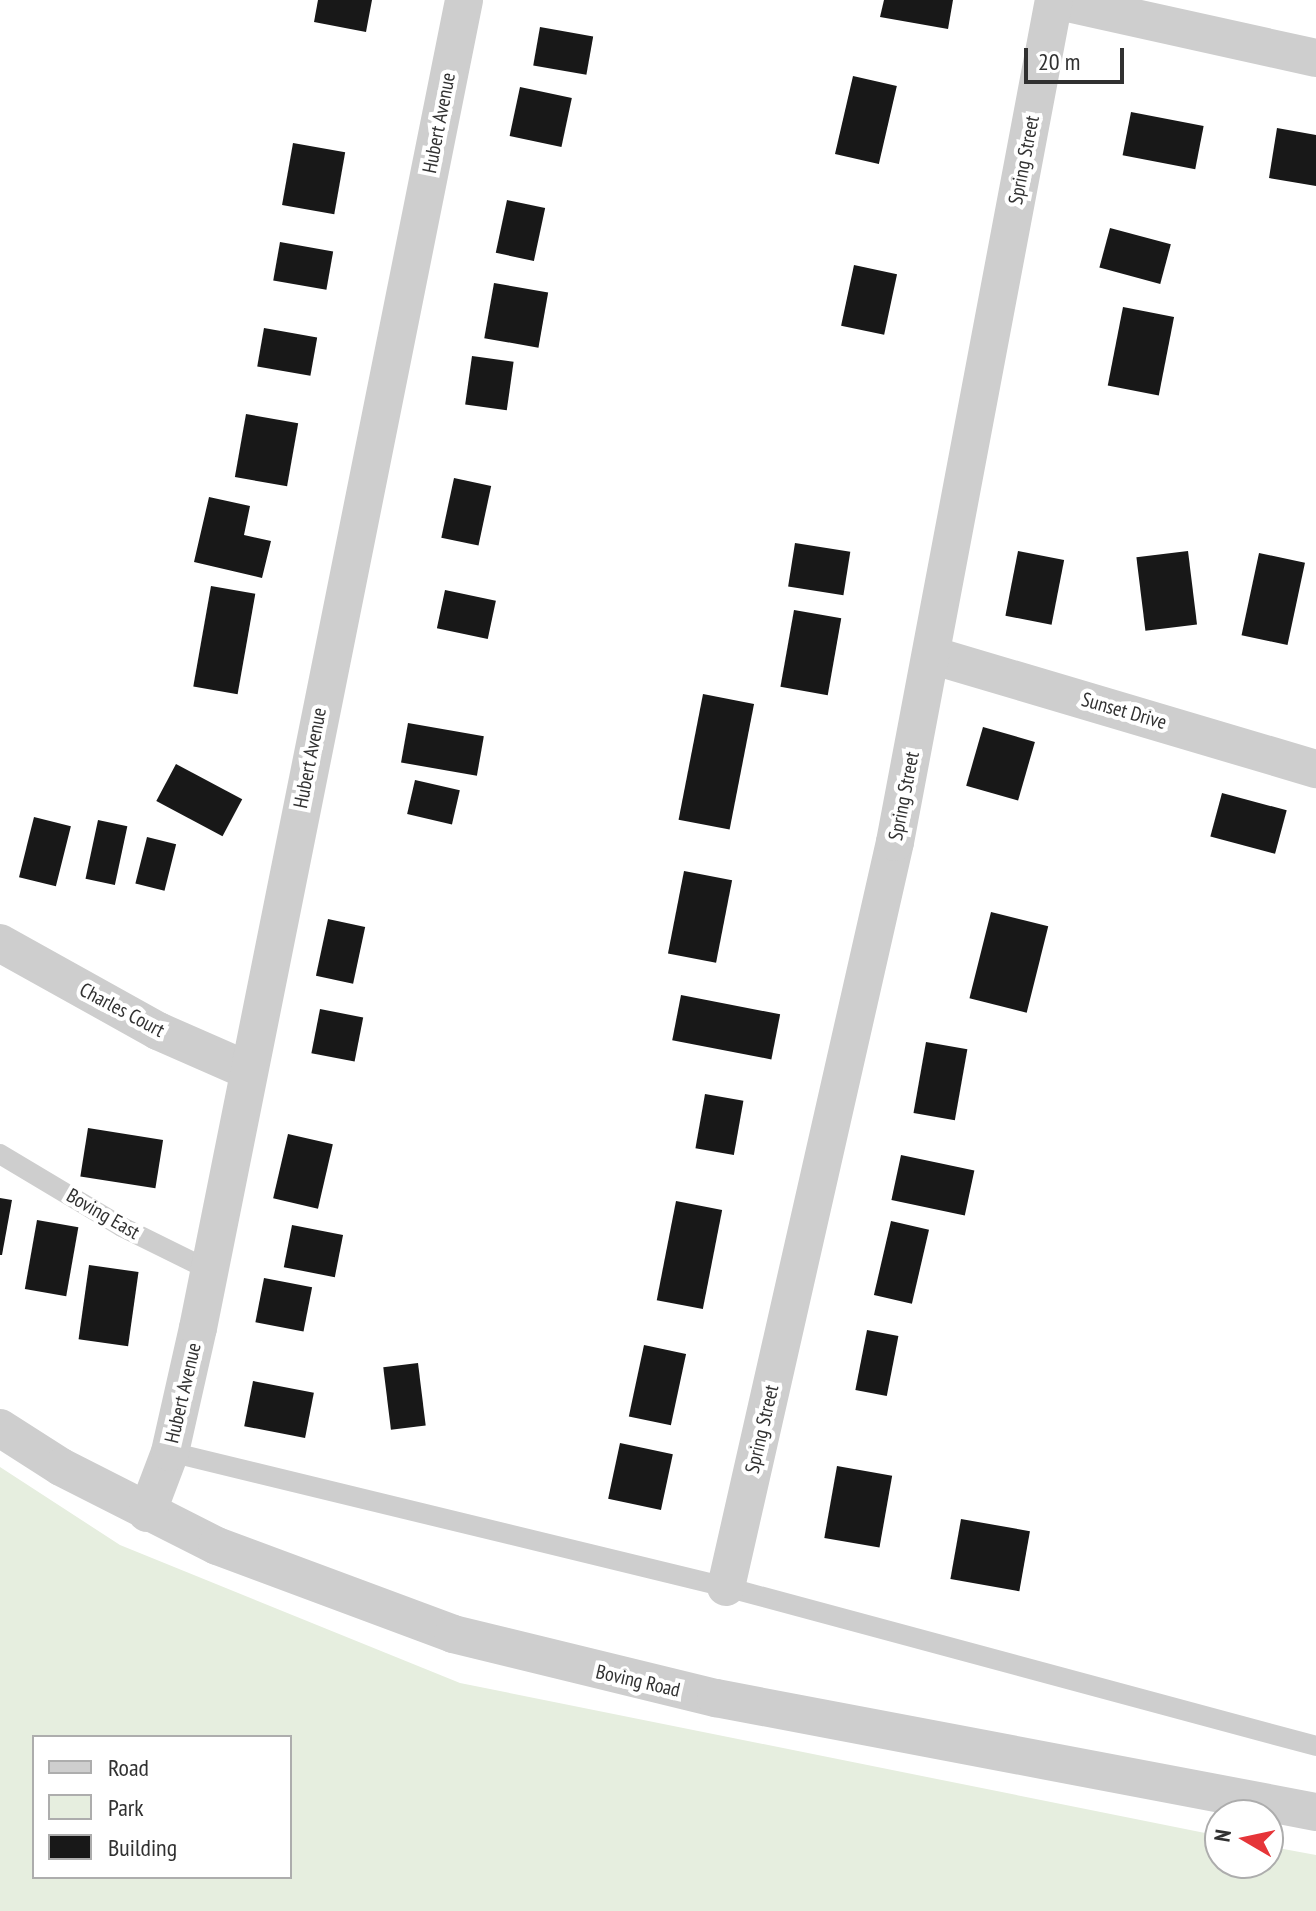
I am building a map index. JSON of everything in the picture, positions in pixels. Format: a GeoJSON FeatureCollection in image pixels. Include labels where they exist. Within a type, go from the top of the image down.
{"type":"FeatureCollection","features":[{"type":"Feature","properties":{"kind":"street","name":"Hubert Avenue"},"geometry":{"type":"LineString","coordinates":[[147,1513],[170,1452],[209,1270],[464,0]]}},
{"type":"Feature","properties":{"kind":"street"},"geometry":{"type":"LineString","coordinates":[[1054,0],[1316,58]]}},
{"type":"Feature","properties":{"kind":"street","name":"Spring Street"},"geometry":{"type":"LineString","coordinates":[[726,1587],[895,842],[1054,0]]}},
{"type":"Feature","properties":{"kind":"street","name":"Sunset Drive"},"geometry":{"type":"LineString","coordinates":[[931,655],[1316,769]]}},
{"type":"Feature","properties":{"kind":"street","name":"Charles Court"},"geometry":{"type":"LineString","coordinates":[[0,943],[158,1031],[247,1070]]}},
{"type":"Feature","properties":{"kind":"street","name":"Boving Road"},"geometry":{"type":"LineString","coordinates":[[0,1428],[147,1513],[337,1595],[549,1661],[1316,1812]]}},
{"type":"Feature","properties":{"kind":"lane","name":"Boving East"},"geometry":{"type":"LineString","coordinates":[[0,1154],[122,1227],[209,1270]]}},
{"type":"Feature","properties":{"kind":"lane"},"geometry":{"type":"LineString","coordinates":[[170,1452],[726,1587],[1316,1746]]}},
{"type":"Feature","properties":{"kind":"green space"},"geometry":{"type":"Polygon","coordinates":[[[0,1467],[120,1545],[460,1683],[1204,1833],[1204,1879],[1284,1879],[1284,1849],[1316,1855],[1316,1911],[0,1911],[0,1467]]]}},
{"type":"Feature","properties":{"kind":"building"},"geometry":{"type":"Polygon","coordinates":[[[318,0],[372,0],[366,32],[314,22],[318,0]]]}},
{"type":"Feature","properties":{"kind":"building"},"geometry":{"type":"Polygon","coordinates":[[[884,0],[953,0],[948,29],[880,17],[884,0]]]}},
{"type":"Feature","properties":{"kind":"building"},"geometry":{"type":"Polygon","coordinates":[[[540,27],[593,36],[586,75],[533,65],[540,27]]]}},
{"type":"Feature","properties":{"kind":"building"},"geometry":{"type":"Polygon","coordinates":[[[853,76],[897,86],[879,164],[835,154],[853,76]]]}},
{"type":"Feature","properties":{"kind":"building"},"geometry":{"type":"Polygon","coordinates":[[[520,87],[572,98],[561,147],[510,136],[520,87]]]}},
{"type":"Feature","properties":{"kind":"building"},"geometry":{"type":"Polygon","coordinates":[[[1131,112],[1204,126],[1195,169],[1123,155],[1131,112]]]}},
{"type":"Feature","properties":{"kind":"building"},"geometry":{"type":"Polygon","coordinates":[[[1277,128],[1316,135],[1316,186],[1269,178],[1277,128]]]}},
{"type":"Feature","properties":{"kind":"building"},"geometry":{"type":"Polygon","coordinates":[[[293,143],[345,152],[334,214],[282,205],[293,143]]]}},
{"type":"Feature","properties":{"kind":"building"},"geometry":{"type":"Polygon","coordinates":[[[507,200],[545,208],[534,261],[496,253],[507,200]]]}},
{"type":"Feature","properties":{"kind":"building"},"geometry":{"type":"Polygon","coordinates":[[[1110,228],[1171,244],[1160,284],[1099,268],[1110,228]]]}},
{"type":"Feature","properties":{"kind":"building"},"geometry":{"type":"Polygon","coordinates":[[[280,242],[333,251],[326,290],[273,280],[280,242]]]}},
{"type":"Feature","properties":{"kind":"building"},"geometry":{"type":"Polygon","coordinates":[[[854,265],[897,274],[884,335],[841,326],[854,265]]]}},
{"type":"Feature","properties":{"kind":"building"},"geometry":{"type":"Polygon","coordinates":[[[494,283],[548,293],[538,348],[484,338],[494,283]]]}},
{"type":"Feature","properties":{"kind":"building"},"geometry":{"type":"Polygon","coordinates":[[[1123,307],[1174,317],[1159,395],[1108,386],[1123,307]]]}},
{"type":"Feature","properties":{"kind":"building"},"geometry":{"type":"Polygon","coordinates":[[[264,328],[317,337],[310,376],[257,366],[264,328]]]}},
{"type":"Feature","properties":{"kind":"building"},"geometry":{"type":"Polygon","coordinates":[[[472,356],[514,362],[507,410],[465,405],[472,356]]]}},
{"type":"Feature","properties":{"kind":"building"},"geometry":{"type":"Polygon","coordinates":[[[246,414],[298,423],[287,486],[235,477],[246,414]]]}},
{"type":"Feature","properties":{"kind":"building"},"geometry":{"type":"Polygon","coordinates":[[[454,478],[491,486],[478,546],[441,538],[454,478]]]}},
{"type":"Feature","properties":{"kind":"building"},"geometry":{"type":"Polygon","coordinates":[[[209,497],[250,506],[244,535],[271,541],[262,578],[194,562],[209,497]]]}},
{"type":"Feature","properties":{"kind":"building"},"geometry":{"type":"Polygon","coordinates":[[[795,543],[850,552],[843,595],[788,586],[795,543]]]}},
{"type":"Feature","properties":{"kind":"building"},"geometry":{"type":"Polygon","coordinates":[[[1018,551],[1064,560],[1052,625],[1005,616],[1018,551]]]}},
{"type":"Feature","properties":{"kind":"building"},"geometry":{"type":"Polygon","coordinates":[[[1188,551],[1197,624],[1145,631],[1136,557],[1188,551]]]}},
{"type":"Feature","properties":{"kind":"building"},"geometry":{"type":"Polygon","coordinates":[[[1259,553],[1305,563],[1288,645],[1242,635],[1259,553]]]}},
{"type":"Feature","properties":{"kind":"building"},"geometry":{"type":"Polygon","coordinates":[[[211,586],[255,594],[238,694],[193,686],[211,586]]]}},
{"type":"Feature","properties":{"kind":"building"},"geometry":{"type":"Polygon","coordinates":[[[445,590],[496,601],[488,639],[437,628],[445,590]]]}},
{"type":"Feature","properties":{"kind":"building"},"geometry":{"type":"Polygon","coordinates":[[[794,610],[841,618],[828,695],[780,687],[794,610]]]}},
{"type":"Feature","properties":{"kind":"building"},"geometry":{"type":"Polygon","coordinates":[[[703,694],[754,704],[730,830],[679,820],[703,694]]]}},
{"type":"Feature","properties":{"kind":"building"},"geometry":{"type":"Polygon","coordinates":[[[408,723],[484,736],[477,776],[401,762],[408,723]]]}},
{"type":"Feature","properties":{"kind":"building"},"geometry":{"type":"Polygon","coordinates":[[[983,727],[1035,742],[1018,801],[966,786],[983,727]]]}},
{"type":"Feature","properties":{"kind":"building"},"geometry":{"type":"Polygon","coordinates":[[[176,764],[242,799],[223,836],[156,801],[176,764]]]}},
{"type":"Feature","properties":{"kind":"building"},"geometry":{"type":"Polygon","coordinates":[[[415,780],[460,790],[452,824],[407,814],[415,780]]]}},
{"type":"Feature","properties":{"kind":"building"},"geometry":{"type":"Polygon","coordinates":[[[1222,793],[1287,810],[1275,854],[1210,836],[1222,793]]]}},
{"type":"Feature","properties":{"kind":"building"},"geometry":{"type":"Polygon","coordinates":[[[34,817],[71,826],[56,886],[19,877],[34,817]]]}},
{"type":"Feature","properties":{"kind":"building"},"geometry":{"type":"Polygon","coordinates":[[[98,820],[127,826],[115,885],[86,879],[98,820]]]}},
{"type":"Feature","properties":{"kind":"building"},"geometry":{"type":"Polygon","coordinates":[[[147,837],[176,844],[164,891],[135,884],[147,837]]]}},
{"type":"Feature","properties":{"kind":"building"},"geometry":{"type":"Polygon","coordinates":[[[684,871],[732,880],[716,963],[668,953],[684,871]]]}},
{"type":"Feature","properties":{"kind":"building"},"geometry":{"type":"Polygon","coordinates":[[[991,912],[1048,926],[1027,1013],[969,998],[991,912]]]}},
{"type":"Feature","properties":{"kind":"building"},"geometry":{"type":"Polygon","coordinates":[[[328,919],[365,927],[353,984],[316,976],[328,919]]]}},
{"type":"Feature","properties":{"kind":"building"},"geometry":{"type":"Polygon","coordinates":[[[681,995],[780,1014],[771,1059],[672,1040],[681,995]]]}},
{"type":"Feature","properties":{"kind":"building"},"geometry":{"type":"Polygon","coordinates":[[[320,1009],[363,1017],[355,1062],[311,1053],[320,1009]]]}},
{"type":"Feature","properties":{"kind":"building"},"geometry":{"type":"Polygon","coordinates":[[[926,1042],[967,1049],[955,1120],[913,1113],[926,1042]]]}},
{"type":"Feature","properties":{"kind":"building"},"geometry":{"type":"Polygon","coordinates":[[[705,1094],[743,1101],[734,1155],[695,1148],[705,1094]]]}},
{"type":"Feature","properties":{"kind":"building"},"geometry":{"type":"Polygon","coordinates":[[[88,1128],[163,1140],[155,1188],[80,1176],[88,1128]]]}},
{"type":"Feature","properties":{"kind":"building"},"geometry":{"type":"Polygon","coordinates":[[[288,1134],[333,1144],[318,1209],[273,1198],[288,1134]]]}},
{"type":"Feature","properties":{"kind":"building"},"geometry":{"type":"Polygon","coordinates":[[[901,1155],[974,1171],[965,1216],[891,1200],[901,1155]]]}},
{"type":"Feature","properties":{"kind":"building"},"geometry":{"type":"Polygon","coordinates":[[[0,1198],[12,1200],[2,1255],[0,1255],[0,1198]]]}},
{"type":"Feature","properties":{"kind":"building"},"geometry":{"type":"Polygon","coordinates":[[[676,1201],[722,1210],[703,1309],[657,1300],[676,1201]]]}},
{"type":"Feature","properties":{"kind":"building"},"geometry":{"type":"Polygon","coordinates":[[[37,1220],[78,1227],[66,1296],[25,1289],[37,1220]]]}},
{"type":"Feature","properties":{"kind":"building"},"geometry":{"type":"Polygon","coordinates":[[[891,1221],[929,1230],[912,1304],[874,1295],[891,1221]]]}},
{"type":"Feature","properties":{"kind":"building"},"geometry":{"type":"Polygon","coordinates":[[[292,1225],[343,1235],[335,1277],[284,1267],[292,1225]]]}},
{"type":"Feature","properties":{"kind":"building"},"geometry":{"type":"Polygon","coordinates":[[[89,1265],[139,1272],[128,1346],[79,1339],[89,1265]]]}},
{"type":"Feature","properties":{"kind":"building"},"geometry":{"type":"Polygon","coordinates":[[[264,1278],[312,1287],[304,1332],[255,1322],[264,1278]]]}},
{"type":"Feature","properties":{"kind":"building"},"geometry":{"type":"Polygon","coordinates":[[[867,1330],[898,1336],[887,1396],[855,1390],[867,1330]]]}},
{"type":"Feature","properties":{"kind":"building"},"geometry":{"type":"Polygon","coordinates":[[[644,1345],[686,1354],[671,1425],[629,1416],[644,1345]]]}},
{"type":"Feature","properties":{"kind":"building"},"geometry":{"type":"Polygon","coordinates":[[[418,1363],[426,1426],[391,1430],[383,1367],[418,1363]]]}},
{"type":"Feature","properties":{"kind":"building"},"geometry":{"type":"Polygon","coordinates":[[[253,1381],[314,1393],[305,1438],[244,1426],[253,1381]]]}},
{"type":"Feature","properties":{"kind":"building"},"geometry":{"type":"Polygon","coordinates":[[[620,1443],[673,1454],[661,1510],[608,1499],[620,1443]]]}},
{"type":"Feature","properties":{"kind":"building"},"geometry":{"type":"Polygon","coordinates":[[[837,1466],[892,1476],[879,1548],[824,1538],[837,1466]]]}},
{"type":"Feature","properties":{"kind":"building"},"geometry":{"type":"Polygon","coordinates":[[[961,1519],[1030,1531],[1019,1591],[950,1579],[961,1519]]]}}]}
